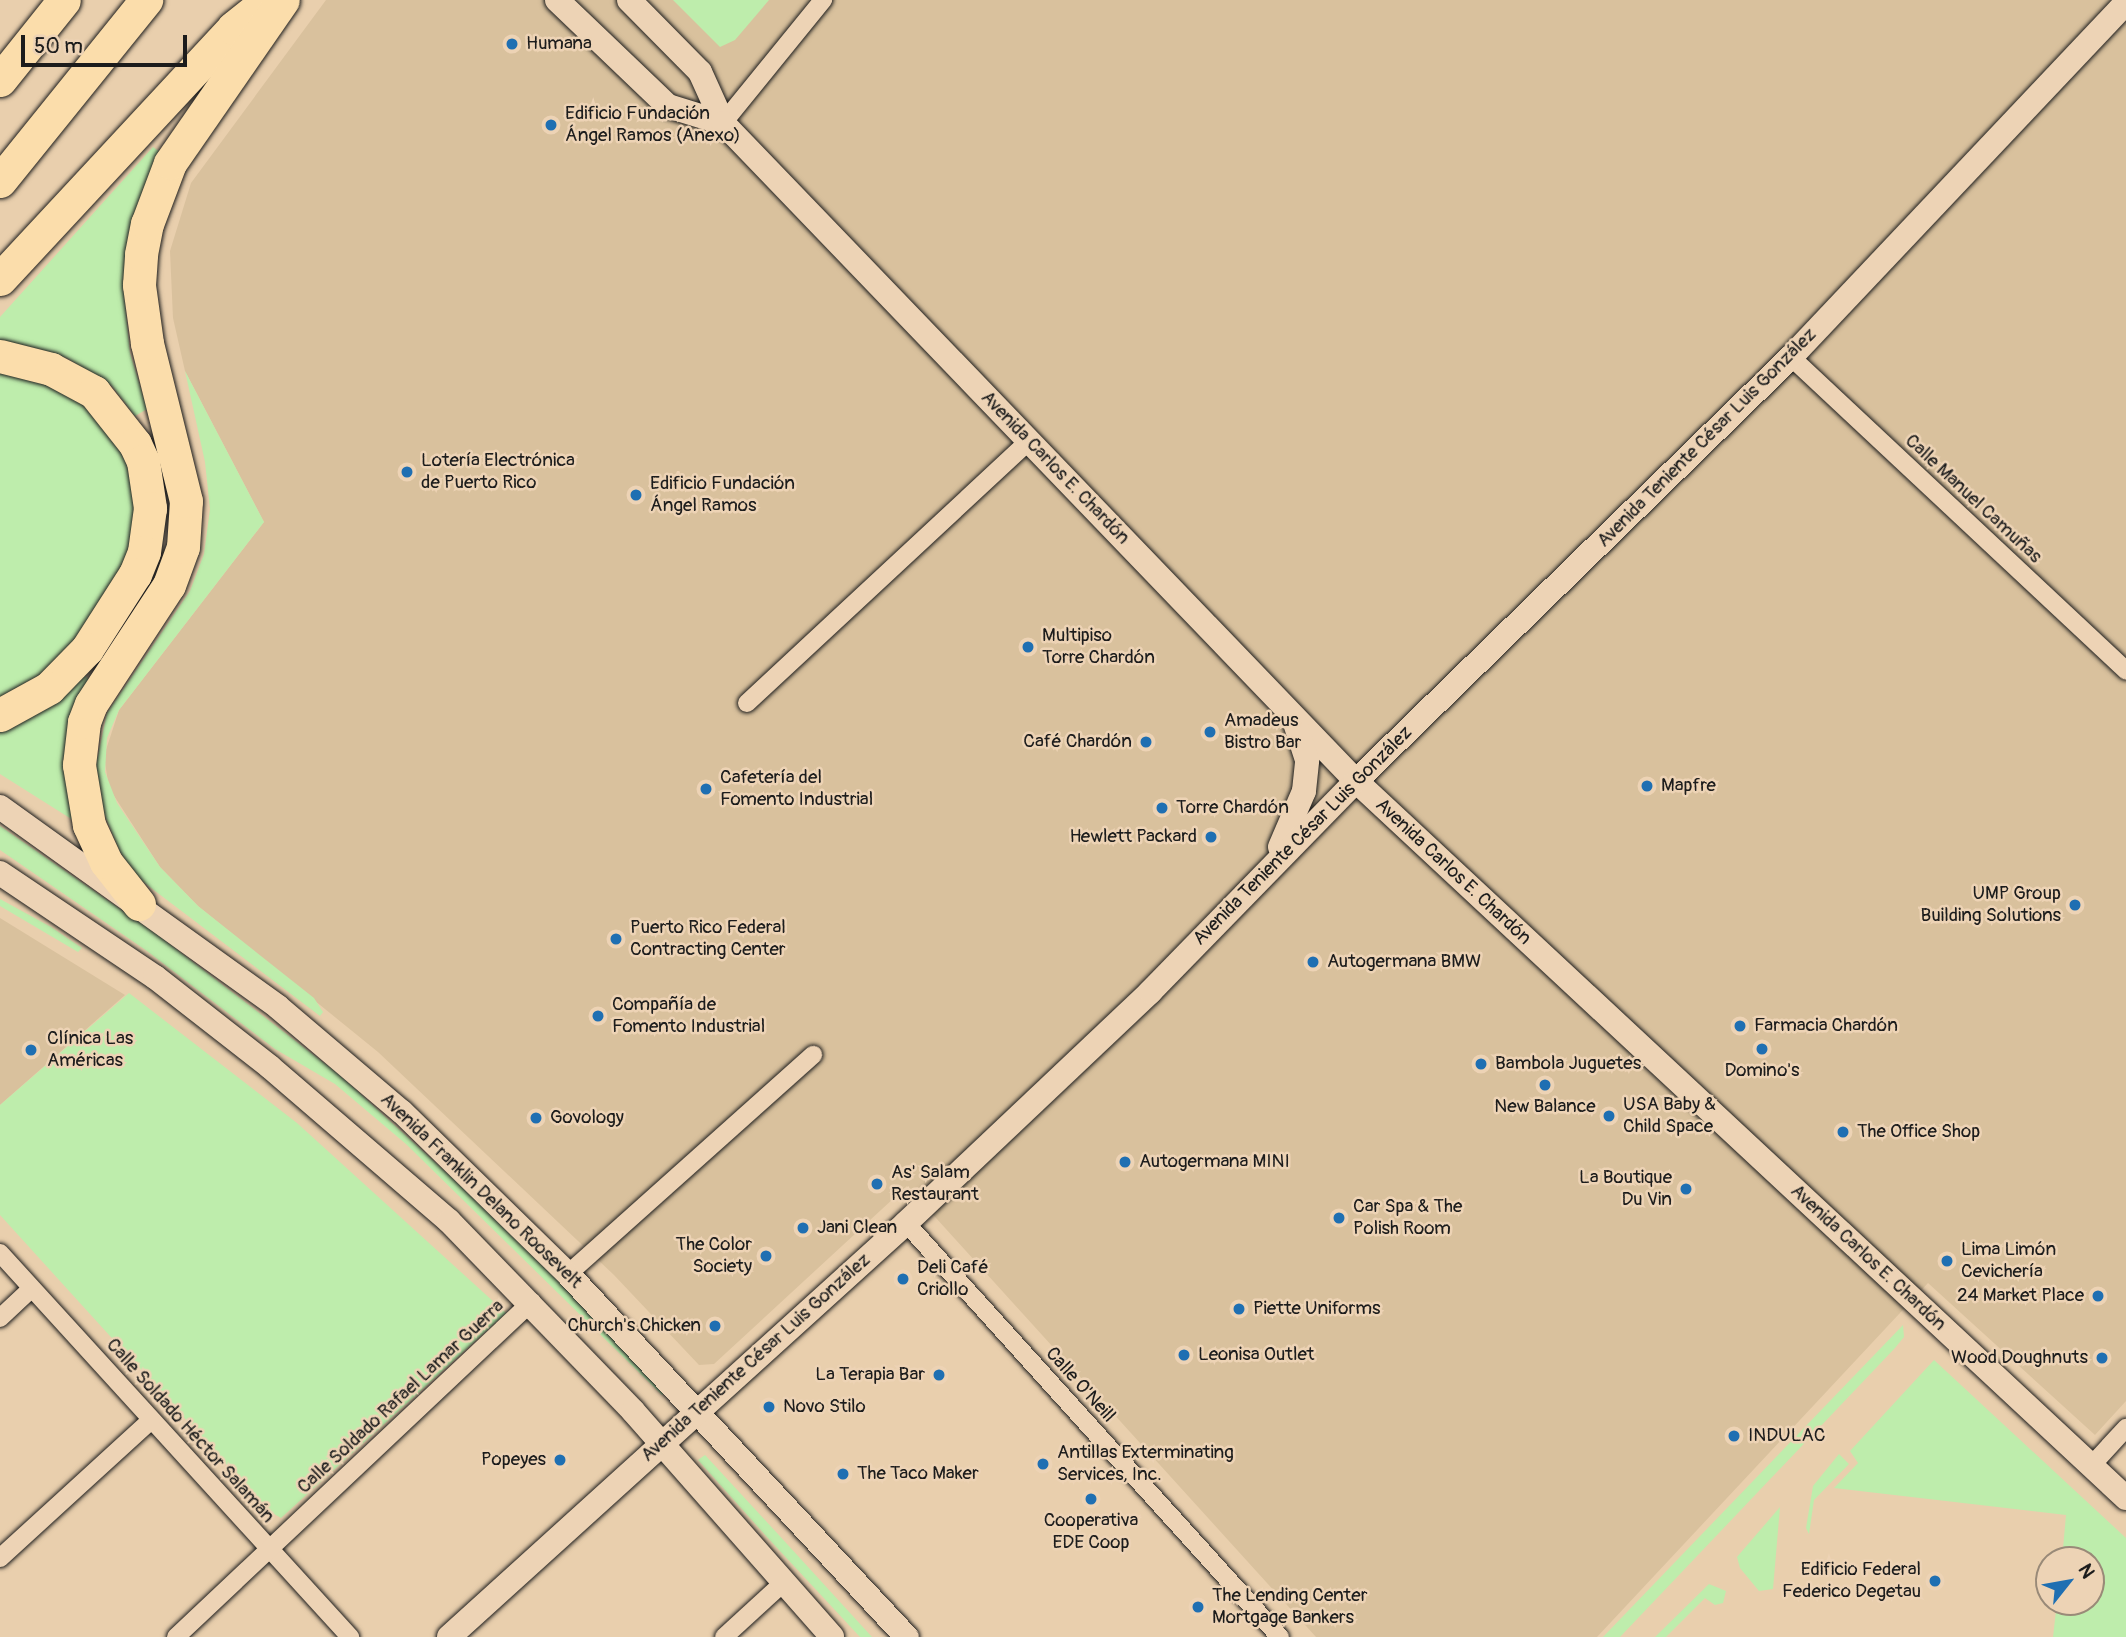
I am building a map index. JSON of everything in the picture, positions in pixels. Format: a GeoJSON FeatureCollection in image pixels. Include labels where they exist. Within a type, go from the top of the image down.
{"type":"FeatureCollection","features":[{"type":"Feature","properties":{"kind":"highway"},"geometry":{"type":"LineString","coordinates":[[0,80],[64,0]]}},
{"type":"Feature","properties":{"kind":"highway"},"geometry":{"type":"LineString","coordinates":[[0,181],[146,0]]}},
{"type":"Feature","properties":{"kind":"highway"},"geometry":{"type":"LineString","coordinates":[[0,279],[233,28],[268,0]]}},
{"type":"Feature","properties":{"kind":"highway"},"geometry":{"type":"LineString","coordinates":[[139,904],[106,862],[89,825],[80,753],[91,704],[169,585],[183,547],[186,501],[147,342],[139,285],[147,224],[170,163],[283,0]]}},
{"type":"Feature","properties":{"kind":"highway"},"geometry":{"type":"LineString","coordinates":[[0,356],[51,369],[94,392],[135,444],[143,461],[150,508],[139,563],[87,649],[50,688],[0,715]]}},
{"type":"Feature","properties":{"kind":"street","name":"Avenida Carlos E. Chardón"},"geometry":{"type":"LineString","coordinates":[[557,0],[668,106],[723,123]]}},
{"type":"Feature","properties":{"kind":"street","name":"Avenida Carlos E. Chardón"},"geometry":{"type":"LineString","coordinates":[[629,0],[700,72],[723,123],[1356,781],[2126,1498]]}},
{"type":"Feature","properties":{"kind":"street"},"geometry":{"type":"LineString","coordinates":[[723,123],[823,0]]}},
{"type":"Feature","properties":{"kind":"street","name":"Avenida Teniente César Luis González"},"geometry":{"type":"LineString","coordinates":[[449,1637],[696,1410],[906,1223],[1150,992],[1356,781],[1791,357],[2126,3]]}},
{"type":"Feature","properties":{"kind":"street","name":"Calle Manuel Camuñas"},"geometry":{"type":"LineString","coordinates":[[1791,357],[2126,671]]}},
{"type":"Feature","properties":{"kind":"street"},"geometry":{"type":"LineString","coordinates":[[747,704],[1029,441]]}},
{"type":"Feature","properties":{"kind":"street"},"geometry":{"type":"LineString","coordinates":[[1264,876],[1295,818],[1304,791],[1307,760],[1293,715]]}},
{"type":"Feature","properties":{"kind":"street","name":"Avenida Franklin Delano Roosevelt"},"geometry":{"type":"LineString","coordinates":[[0,807],[139,904],[278,1007],[402,1112],[568,1274],[907,1637]]}},
{"type":"Feature","properties":{"kind":"street"},"geometry":{"type":"LineString","coordinates":[[0,873],[155,977],[270,1067],[449,1221],[532,1302],[832,1637]]}},
{"type":"Feature","properties":{"kind":"street"},"geometry":{"type":"LineString","coordinates":[[568,1274],[813,1055]]}},
{"type":"Feature","properties":{"kind":"street","name":"Calle O'Neill"},"geometry":{"type":"LineString","coordinates":[[906,1223],[1280,1637]]}},
{"type":"Feature","properties":{"kind":"street","name":"Calle Soldado Héctor Salamán"},"geometry":{"type":"LineString","coordinates":[[0,1253],[350,1637]]}},
{"type":"Feature","properties":{"kind":"street"},"geometry":{"type":"LineString","coordinates":[[0,1318],[31,1289]]}},
{"type":"Feature","properties":{"kind":"street","name":"Calle Soldado Rafael Lamar Guerra"},"geometry":{"type":"LineString","coordinates":[[176,1637],[532,1302]]}},
{"type":"Feature","properties":{"kind":"street"},"geometry":{"type":"LineString","coordinates":[[0,1558],[151,1420]]}},
{"type":"Feature","properties":{"kind":"street"},"geometry":{"type":"LineString","coordinates":[[2091,1466],[2126,1428]]}},
{"type":"Feature","properties":{"kind":"street"},"geometry":{"type":"LineString","coordinates":[[724,1637],[783,1583]]}},
{"type":"Feature","properties":{"kind":"shaded area"},"geometry":{"type":"Polygon","coordinates":[[[326,0],[2126,0],[2126,1401],[2095,1435],[1928,1283],[1597,1637],[1316,1637],[907,1186],[714,1364],[699,1365],[614,1275],[378,1052],[198,906],[160,867],[109,788],[104,756],[119,710],[264,522],[185,371],[173,318],[170,251],[191,183],[326,0]]]}},
{"type":"Feature","properties":{"kind":"shaded area","name":"Clínica Las Américas"},"geometry":{"type":"Polygon","coordinates":[[[0,918],[125,995],[0,1105],[0,918]]]}},
{"type":"Feature","properties":{"kind":"green space"},"geometry":{"type":"Polygon","coordinates":[[[673,0],[769,0],[735,40],[720,47],[673,0]]]}},
{"type":"Feature","properties":{"kind":"green space"},"geometry":{"type":"Polygon","coordinates":[[[153,147],[160,152],[123,284],[130,353],[147,409],[135,416],[112,386],[67,358],[0,343],[0,317],[153,147]]]}},
{"type":"Feature","properties":{"kind":"green space"},"geometry":{"type":"Polygon","coordinates":[[[185,371],[264,522],[119,710],[107,738],[105,772],[117,803],[160,867],[198,906],[314,998],[323,1012],[320,1016],[138,878],[120,852],[103,811],[96,765],[107,713],[190,591],[204,554],[210,509],[205,462],[185,371]]]}},
{"type":"Feature","properties":{"kind":"green space"},"geometry":{"type":"Polygon","coordinates":[[[0,373],[28,376],[83,403],[120,448],[133,481],[138,522],[129,556],[76,644],[36,681],[0,700],[0,373]]]}},
{"type":"Feature","properties":{"kind":"green space"},"geometry":{"type":"Polygon","coordinates":[[[85,676],[92,682],[84,827],[0,774],[0,723],[60,694],[85,676]]]}},
{"type":"Feature","properties":{"kind":"green space"},"geometry":{"type":"Polygon","coordinates":[[[0,826],[158,935],[341,1076],[545,1263],[665,1392],[662,1395],[406,1144],[335,1084],[275,1049],[147,951],[0,850],[0,826]]]}},
{"type":"Feature","properties":{"kind":"green space"},"geometry":{"type":"Polygon","coordinates":[[[0,899],[51,927],[82,948],[78,952],[0,906],[0,899]]]}},
{"type":"Feature","properties":{"kind":"green space"},"geometry":{"type":"Polygon","coordinates":[[[129,993],[297,1123],[506,1313],[281,1518],[269,1511],[0,1215],[0,1105],[129,993]]]}},
{"type":"Feature","properties":{"kind":"green space"},"geometry":{"type":"Polygon","coordinates":[[[1903,1325],[1904,1337],[1895,1348],[1620,1637],[1603,1637],[1903,1325]]]}},
{"type":"Feature","properties":{"kind":"green space"},"geometry":{"type":"Polygon","coordinates":[[[1934,1360],[2126,1538],[2126,1637],[2053,1637],[2055,1616],[2105,1616],[2105,1546],[2063,1546],[2066,1515],[1834,1488],[1858,1463],[1850,1451],[1934,1360]]]}},
{"type":"Feature","properties":{"kind":"green space"},"geometry":{"type":"Polygon","coordinates":[[[1839,1454],[1849,1464],[1814,1500],[1809,1534],[1806,1528],[1813,1486],[1839,1454]]]}},
{"type":"Feature","properties":{"kind":"green space"},"geometry":{"type":"Polygon","coordinates":[[[705,1455],[872,1637],[860,1637],[767,1537],[698,1460],[705,1455]]]}},
{"type":"Feature","properties":{"kind":"green space"},"geometry":{"type":"Polygon","coordinates":[[[1780,1507],[1773,1589],[1759,1591],[1740,1568],[1737,1557],[1780,1507]]]}},
{"type":"Feature","properties":{"kind":"green space"},"geometry":{"type":"Polygon","coordinates":[[[1709,1584],[1726,1591],[1723,1603],[1715,1605],[1705,1598],[1666,1637],[1655,1637],[1709,1584]]]}},
{"type":"Feature","properties":{"kind":"place","name":"Humana"},"geometry":{"type":"Point","coordinates":[512,44]}},
{"type":"Feature","properties":{"kind":"place","name":"Edificio Fundación Ángel Ramos (Anexo)"},"geometry":{"type":"Point","coordinates":[551,125]}},
{"type":"Feature","properties":{"kind":"place","name":"Lotería Electrónica de Puerto Rico"},"geometry":{"type":"Point","coordinates":[407,472]}},
{"type":"Feature","properties":{"kind":"place","name":"Edificio Fundación Ángel Ramos"},"geometry":{"type":"Point","coordinates":[636,495]}},
{"type":"Feature","properties":{"kind":"place","name":"Multipiso Torre Chardón"},"geometry":{"type":"Point","coordinates":[1028,647]}},
{"type":"Feature","properties":{"kind":"place","name":"Amadeus Bistro Bar"},"geometry":{"type":"Point","coordinates":[1210,732]}},
{"type":"Feature","properties":{"kind":"place","name":"Café Chardón"},"geometry":{"type":"Point","coordinates":[1146,742]}},
{"type":"Feature","properties":{"kind":"place","name":"Mapfre"},"geometry":{"type":"Point","coordinates":[1647,786]}},
{"type":"Feature","properties":{"kind":"place","name":"Cafetería del Fomento Industrial"},"geometry":{"type":"Point","coordinates":[706,789]}},
{"type":"Feature","properties":{"kind":"place","name":"Torre Chardón"},"geometry":{"type":"Point","coordinates":[1162,808]}},
{"type":"Feature","properties":{"kind":"place","name":"Hewlett Packard"},"geometry":{"type":"Point","coordinates":[1211,837]}},
{"type":"Feature","properties":{"kind":"place","name":"UMP Group Building Solutions"},"geometry":{"type":"Point","coordinates":[2075,905]}},
{"type":"Feature","properties":{"kind":"place","name":"Puerto Rico Federal Contracting Center"},"geometry":{"type":"Point","coordinates":[616,939]}},
{"type":"Feature","properties":{"kind":"place","name":"Autogermana BMW"},"geometry":{"type":"Point","coordinates":[1313,962]}},
{"type":"Feature","properties":{"kind":"place","name":"Compañía de Fomento Industrial"},"geometry":{"type":"Point","coordinates":[598,1016]}},
{"type":"Feature","properties":{"kind":"place","name":"Farmacia Chardón"},"geometry":{"type":"Point","coordinates":[1740,1026]}},
{"type":"Feature","properties":{"kind":"place","name":"Domino's"},"geometry":{"type":"Point","coordinates":[1762,1049]}},
{"type":"Feature","properties":{"kind":"place","name":"Clínica Las Américas"},"geometry":{"type":"Point","coordinates":[31,1050]}},
{"type":"Feature","properties":{"kind":"place","name":"Bambola Juguetes"},"geometry":{"type":"Point","coordinates":[1481,1064]}},
{"type":"Feature","properties":{"kind":"place","name":"New Balance"},"geometry":{"type":"Point","coordinates":[1545,1085]}},
{"type":"Feature","properties":{"kind":"place","name":"USA Baby & Child Space"},"geometry":{"type":"Point","coordinates":[1609,1116]}},
{"type":"Feature","properties":{"kind":"place","name":"Govology"},"geometry":{"type":"Point","coordinates":[536,1118]}},
{"type":"Feature","properties":{"kind":"place","name":"The Office Shop"},"geometry":{"type":"Point","coordinates":[1843,1132]}},
{"type":"Feature","properties":{"kind":"place","name":"Autogermana MINI"},"geometry":{"type":"Point","coordinates":[1125,1162]}},
{"type":"Feature","properties":{"kind":"place","name":"As' Salam Restaurant"},"geometry":{"type":"Point","coordinates":[877,1184]}},
{"type":"Feature","properties":{"kind":"place","name":"La Boutique Du Vin"},"geometry":{"type":"Point","coordinates":[1686,1189]}},
{"type":"Feature","properties":{"kind":"place","name":"Car Spa & The Polish Room"},"geometry":{"type":"Point","coordinates":[1339,1218]}},
{"type":"Feature","properties":{"kind":"place","name":"Jani Clean"},"geometry":{"type":"Point","coordinates":[803,1228]}},
{"type":"Feature","properties":{"kind":"place","name":"The Color Society"},"geometry":{"type":"Point","coordinates":[766,1256]}},
{"type":"Feature","properties":{"kind":"place","name":"Lima Limón Cevichería"},"geometry":{"type":"Point","coordinates":[1947,1261]}},
{"type":"Feature","properties":{"kind":"place","name":"Deli Café Criollo"},"geometry":{"type":"Point","coordinates":[903,1279]}},
{"type":"Feature","properties":{"kind":"place","name":"24 Market Place"},"geometry":{"type":"Point","coordinates":[2098,1296]}},
{"type":"Feature","properties":{"kind":"place","name":"Piette Uniforms"},"geometry":{"type":"Point","coordinates":[1239,1309]}},
{"type":"Feature","properties":{"kind":"place","name":"Church's Chicken"},"geometry":{"type":"Point","coordinates":[715,1326]}},
{"type":"Feature","properties":{"kind":"place","name":"Leonisa Outlet"},"geometry":{"type":"Point","coordinates":[1184,1355]}},
{"type":"Feature","properties":{"kind":"place","name":"Wood Doughnuts"},"geometry":{"type":"Point","coordinates":[2102,1358]}},
{"type":"Feature","properties":{"kind":"place","name":"La Terapia Bar"},"geometry":{"type":"Point","coordinates":[939,1375]}},
{"type":"Feature","properties":{"kind":"place","name":"Novo Stilo"},"geometry":{"type":"Point","coordinates":[769,1407]}},
{"type":"Feature","properties":{"kind":"place","name":"INDULAC"},"geometry":{"type":"Point","coordinates":[1734,1436]}},
{"type":"Feature","properties":{"kind":"place","name":"Popeyes"},"geometry":{"type":"Point","coordinates":[560,1460]}},
{"type":"Feature","properties":{"kind":"place","name":"Antillas Exterminating Services, Inc."},"geometry":{"type":"Point","coordinates":[1043,1464]}},
{"type":"Feature","properties":{"kind":"place","name":"The Taco Maker"},"geometry":{"type":"Point","coordinates":[843,1474]}},
{"type":"Feature","properties":{"kind":"place","name":"Cooperativa EDE Coop"},"geometry":{"type":"Point","coordinates":[1091,1499]}},
{"type":"Feature","properties":{"kind":"place","name":"Edificio Federal Federico Degetau"},"geometry":{"type":"Point","coordinates":[1935,1581]}},
{"type":"Feature","properties":{"kind":"place","name":"The Lending Center Mortgage Bankers"},"geometry":{"type":"Point","coordinates":[1198,1607]}}]}
